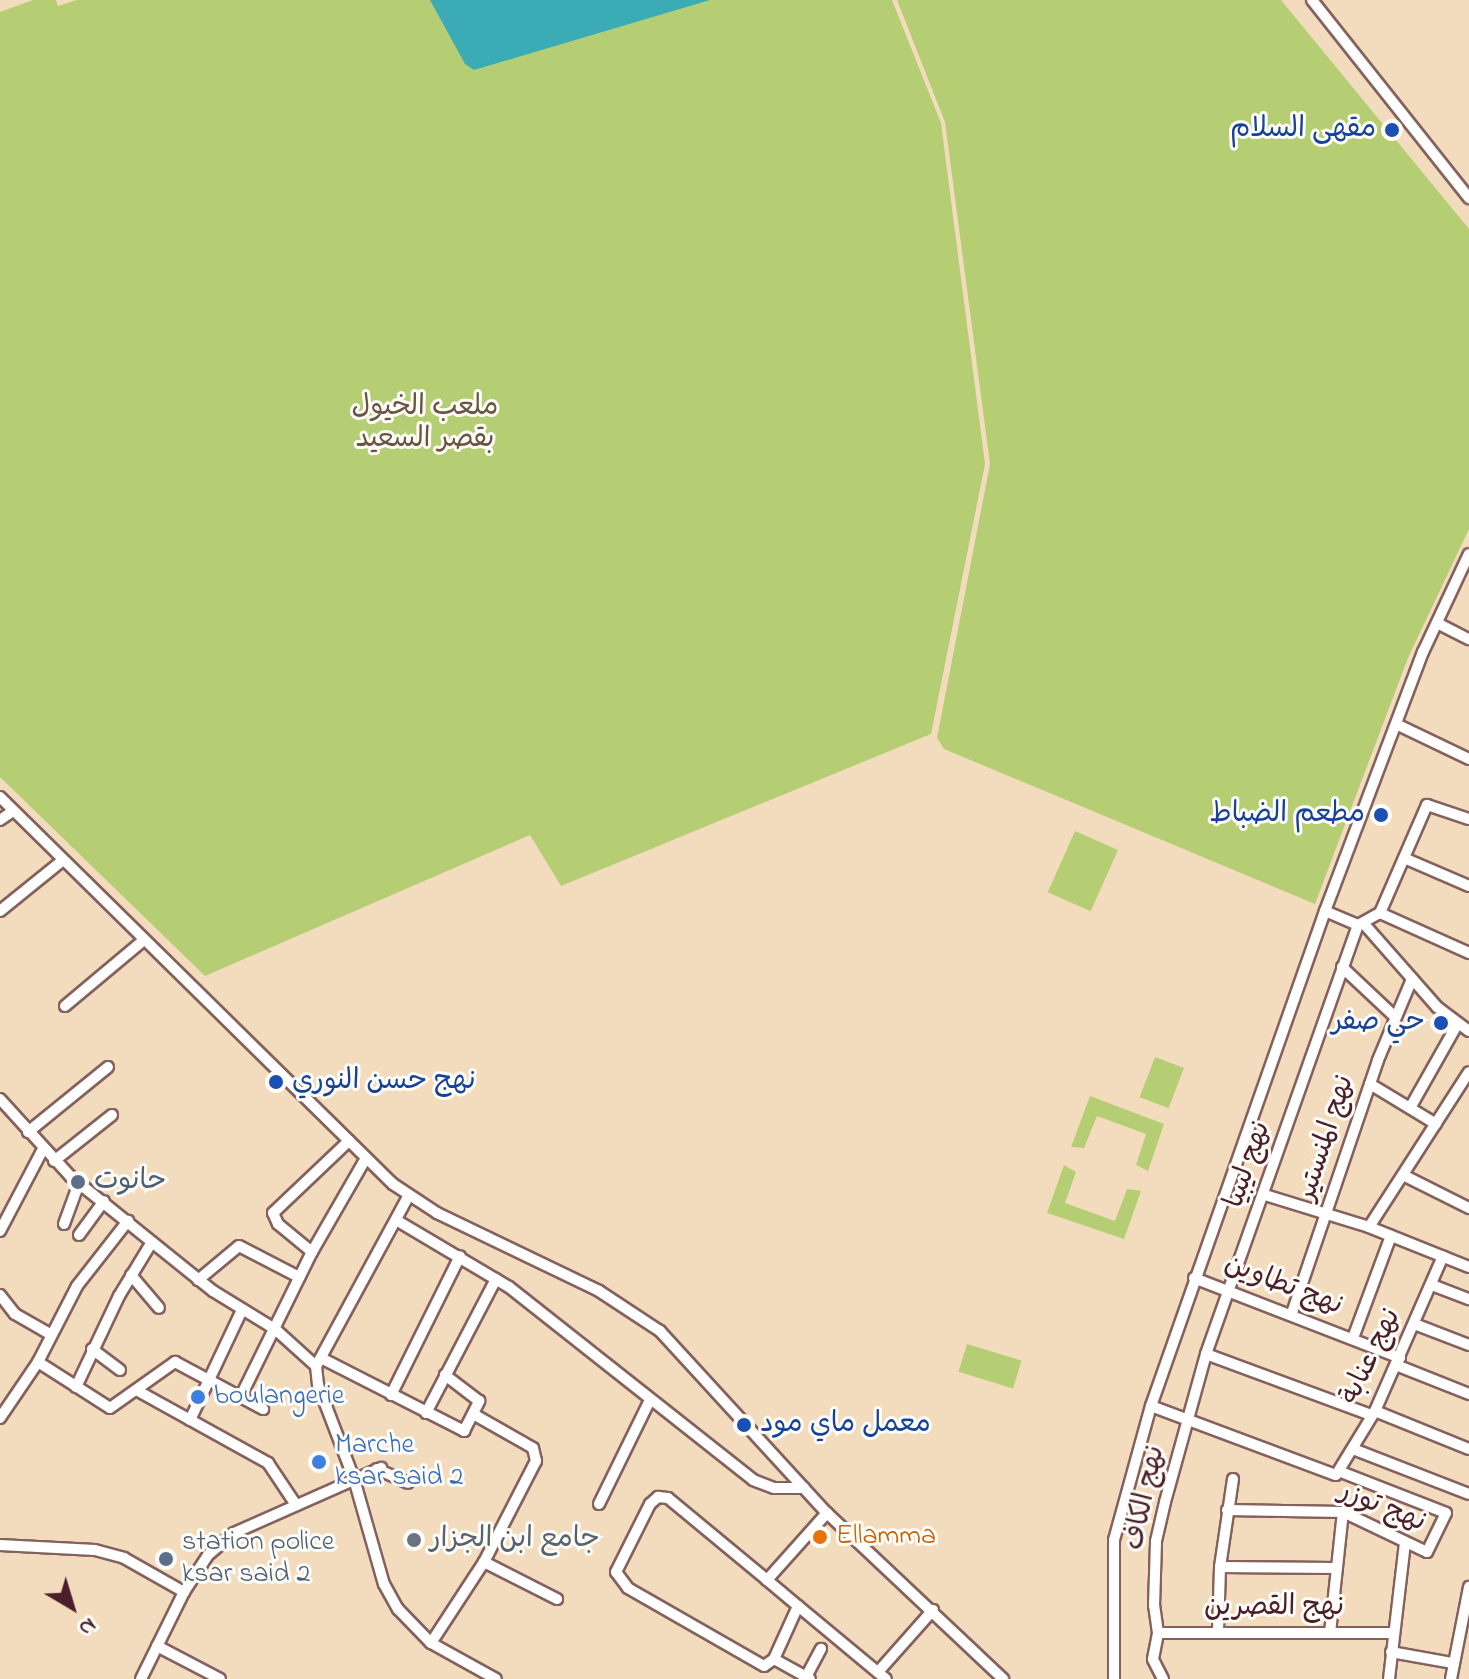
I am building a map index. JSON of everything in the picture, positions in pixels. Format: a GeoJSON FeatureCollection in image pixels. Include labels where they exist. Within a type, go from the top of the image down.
{"type":"FeatureCollection","features":[{"type":"Feature","properties":{"kind":"street"},"geometry":{"type":"LineString","coordinates":[[1312,0],[1469,198]]}},
{"type":"Feature","properties":{"kind":"street"},"geometry":{"type":"LineString","coordinates":[[1114,1679],[1114,1540],[1151,1406],[1325,911],[1437,623],[1468,559]]}},
{"type":"Feature","properties":{"kind":"street"},"geometry":{"type":"LineString","coordinates":[[1437,623],[1469,639]]}},
{"type":"Feature","properties":{"kind":"street"},"geometry":{"type":"LineString","coordinates":[[1396,724],[1469,759]]}},
{"type":"Feature","properties":{"kind":"street"},"geometry":{"type":"LineString","coordinates":[[0,797],[366,1158],[409,1195],[599,1291],[660,1331],[827,1513],[1003,1679]]}},
{"type":"Feature","properties":{"kind":"street"},"geometry":{"type":"LineString","coordinates":[[1362,925],[1380,913],[1430,803],[1469,819]]}},
{"type":"Feature","properties":{"kind":"street"},"geometry":{"type":"LineString","coordinates":[[0,820],[13,811]]}},
{"type":"Feature","properties":{"kind":"street"},"geometry":{"type":"LineString","coordinates":[[1404,858],[1469,886]]}},
{"type":"Feature","properties":{"kind":"street"},"geometry":{"type":"LineString","coordinates":[[0,911],[63,860]]}},
{"type":"Feature","properties":{"kind":"street"},"geometry":{"type":"LineString","coordinates":[[1325,911],[1362,925],[1457,1025],[1469,1031]]}},
{"type":"Feature","properties":{"kind":"street"},"geometry":{"type":"LineString","coordinates":[[1380,913],[1469,953]]}},
{"type":"Feature","properties":{"kind":"street","name":"نهج ليبيا"},"geometry":{"type":"LineString","coordinates":[[1189,1421],[1206,1354],[1265,1195],[1342,967],[1362,925]]}},
{"type":"Feature","properties":{"kind":"street"},"geometry":{"type":"LineString","coordinates":[[65,1006],[144,940]]}},
{"type":"Feature","properties":{"kind":"street"},"geometry":{"type":"LineString","coordinates":[[1342,967],[1394,1016]]}},
{"type":"Feature","properties":{"kind":"street","name":"نهج المنستير"},"geometry":{"type":"LineString","coordinates":[[1292,1313],[1394,1016],[1412,979]]}},
{"type":"Feature","properties":{"kind":"street"},"geometry":{"type":"LineString","coordinates":[[1410,1108],[1457,1025]]}},
{"type":"Feature","properties":{"kind":"street"},"geometry":{"type":"LineString","coordinates":[[28,1132],[108,1067]]}},
{"type":"Feature","properties":{"kind":"street"},"geometry":{"type":"LineString","coordinates":[[1369,1227],[1469,1072]]}},
{"type":"Feature","properties":{"kind":"street"},"geometry":{"type":"LineString","coordinates":[[1370,1084],[1436,1124]]}},
{"type":"Feature","properties":{"kind":"street"},"geometry":{"type":"LineString","coordinates":[[0,1099],[54,1161],[198,1280],[275,1329],[318,1362],[460,1431],[475,1415],[477,1397],[445,1375]]}},
{"type":"Feature","properties":{"kind":"street"},"geometry":{"type":"LineString","coordinates":[[54,1161],[112,1115]]}},
{"type":"Feature","properties":{"kind":"street"},"geometry":{"type":"LineString","coordinates":[[312,1252],[278,1224],[273,1213],[349,1141]]}},
{"type":"Feature","properties":{"kind":"street"},"geometry":{"type":"LineString","coordinates":[[0,1231],[43,1149]]}},
{"type":"Feature","properties":{"kind":"street"},"geometry":{"type":"LineString","coordinates":[[241,1396],[312,1252],[366,1158]]}},
{"type":"Feature","properties":{"kind":"street"},"geometry":{"type":"LineString","coordinates":[[1403,1175],[1469,1208]]}},
{"type":"Feature","properties":{"kind":"street"},"geometry":{"type":"LineString","coordinates":[[64,1224],[79,1183]]}},
{"type":"Feature","properties":{"kind":"street"},"geometry":{"type":"LineString","coordinates":[[409,1195],[318,1362],[384,1584],[412,1627],[431,1643],[496,1679]]}},
{"type":"Feature","properties":{"kind":"street"},"geometry":{"type":"LineString","coordinates":[[1265,1195],[1369,1227],[1469,1267]]}},
{"type":"Feature","properties":{"kind":"street"},"geometry":{"type":"LineString","coordinates":[[79,1235],[104,1201]]}},
{"type":"Feature","properties":{"kind":"street"},"geometry":{"type":"LineString","coordinates":[[396,1220],[496,1279],[649,1402],[753,1480],[774,1488],[804,1488]]}},
{"type":"Feature","properties":{"kind":"street"},"geometry":{"type":"LineString","coordinates":[[0,1418],[38,1362],[77,1286],[128,1221]]}},
{"type":"Feature","properties":{"kind":"street"},"geometry":{"type":"LineString","coordinates":[[1353,1338],[1391,1236]]}},
{"type":"Feature","properties":{"kind":"street"},"geometry":{"type":"LineString","coordinates":[[76,1387],[92,1349],[152,1242]]}},
{"type":"Feature","properties":{"kind":"street"},"geometry":{"type":"LineString","coordinates":[[198,1280],[239,1246],[299,1277]]}},
{"type":"Feature","properties":{"kind":"street"},"geometry":{"type":"LineString","coordinates":[[391,1395],[460,1256]]}},
{"type":"Feature","properties":{"kind":"street","name":"نهج عنابة"},"geometry":{"type":"LineString","coordinates":[[1338,1473],[1373,1413],[1417,1325],[1443,1256]]}},
{"type":"Feature","properties":{"kind":"street"},"geometry":{"type":"LineString","coordinates":[[131,1275],[159,1308]]}},
{"type":"Feature","properties":{"kind":"street","name":"نهج تطاوين"},"geometry":{"type":"LineString","coordinates":[[1194,1278],[1353,1338],[1469,1394]]}},
{"type":"Feature","properties":{"kind":"street"},"geometry":{"type":"LineString","coordinates":[[426,1413],[496,1279]]}},
{"type":"Feature","properties":{"kind":"street"},"geometry":{"type":"LineString","coordinates":[[1432,1285],[1469,1299]]}},
{"type":"Feature","properties":{"kind":"street"},"geometry":{"type":"LineString","coordinates":[[0,1295],[15,1314],[50,1334]]}},
{"type":"Feature","properties":{"kind":"street"},"geometry":{"type":"LineString","coordinates":[[190,1420],[242,1310]]}},
{"type":"Feature","properties":{"kind":"street"},"geometry":{"type":"LineString","coordinates":[[1417,1325],[1469,1345]]}},
{"type":"Feature","properties":{"kind":"street"},"geometry":{"type":"LineString","coordinates":[[92,1349],[120,1370]]}},
{"type":"Feature","properties":{"kind":"street"},"geometry":{"type":"LineString","coordinates":[[1206,1354],[1469,1449]]}},
{"type":"Feature","properties":{"kind":"street"},"geometry":{"type":"LineString","coordinates":[[38,1362],[113,1409],[175,1362],[263,1409]]}},
{"type":"Feature","properties":{"kind":"street"},"geometry":{"type":"LineString","coordinates":[[138,1391],[268,1463],[296,1505]]}},
{"type":"Feature","properties":{"kind":"street"},"geometry":{"type":"LineString","coordinates":[[599,1504],[649,1402]]}},
{"type":"Feature","properties":{"kind":"street"},"geometry":{"type":"LineString","coordinates":[[1151,1406],[1338,1473]]}},
{"type":"Feature","properties":{"kind":"street"},"geometry":{"type":"LineString","coordinates":[[431,1643],[484,1562],[537,1456],[533,1448],[475,1415]]}},
{"type":"Feature","properties":{"kind":"street","name":"نهج الكاف"},"geometry":{"type":"LineString","coordinates":[[1163,1679],[1153,1659],[1158,1633],[1156,1541],[1189,1421]]}},
{"type":"Feature","properties":{"kind":"street"},"geometry":{"type":"LineString","coordinates":[[1353,1449],[1469,1494]]}},
{"type":"Feature","properties":{"kind":"street"},"geometry":{"type":"LineString","coordinates":[[141,1679],[184,1592],[208,1555],[234,1533],[379,1468],[408,1483]]}},
{"type":"Feature","properties":{"kind":"street","name":"نهج توزر"},"geometry":{"type":"LineString","coordinates":[[1227,1510],[1343,1512],[1425,1553],[1446,1513],[1338,1473]]}},
{"type":"Feature","properties":{"kind":"street"},"geometry":{"type":"LineString","coordinates":[[1218,1631],[1220,1567],[1233,1479]]}},
{"type":"Feature","properties":{"kind":"street"},"geometry":{"type":"LineString","coordinates":[[798,1606],[774,1659],[764,1666],[628,1588],[616,1572],[650,1504],[663,1496],[767,1580],[882,1676],[933,1610]]}},
{"type":"Feature","properties":{"kind":"street"},"geometry":{"type":"LineString","coordinates":[[1330,1633],[1343,1512]]}},
{"type":"Feature","properties":{"kind":"street"},"geometry":{"type":"LineString","coordinates":[[767,1580],[827,1513]]}},
{"type":"Feature","properties":{"kind":"street"},"geometry":{"type":"LineString","coordinates":[[1389,1679],[1391,1633],[1405,1542]]}},
{"type":"Feature","properties":{"kind":"street"},"geometry":{"type":"LineString","coordinates":[[0,1545],[95,1550],[124,1558],[184,1592]]}},
{"type":"Feature","properties":{"kind":"street"},"geometry":{"type":"LineString","coordinates":[[484,1562],[557,1599]]}},
{"type":"Feature","properties":{"kind":"street"},"geometry":{"type":"LineString","coordinates":[[1220,1567],[1335,1568]]}},
{"type":"Feature","properties":{"kind":"street"},"geometry":{"type":"LineString","coordinates":[[1451,1679],[1469,1587]]}},
{"type":"Feature","properties":{"kind":"street","name":"نهج القصرين"},"geometry":{"type":"LineString","coordinates":[[1158,1633],[1391,1633]]}},
{"type":"Feature","properties":{"kind":"street"},"geometry":{"type":"LineString","coordinates":[[157,1646],[220,1679]]}},
{"type":"Feature","properties":{"kind":"street"},"geometry":{"type":"LineString","coordinates":[[774,1659],[808,1678],[821,1649]]}},
{"type":"Feature","properties":{"kind":"street"},"geometry":{"type":"LineString","coordinates":[[1391,1652],[1453,1663]]}},
{"type":"Feature","properties":{"kind":"green space","name":"ملعب الخيول بقصر السعيد"},"geometry":{"type":"Polygon","coordinates":[[[33,0],[56,0],[58,6],[77,0],[892,0],[941,123],[985,464],[931,734],[561,886],[530,835],[205,976],[0,777],[0,12],[33,0]]]}},
{"type":"Feature","properties":{"kind":"green space"},"geometry":{"type":"Polygon","coordinates":[[[897,0],[1281,0],[1469,229],[1469,529],[1408,658],[1315,904],[944,749],[937,738],[990,464],[945,122],[897,0]]]}},
{"type":"Feature","properties":{"kind":"green space"},"geometry":{"type":"Polygon","coordinates":[[[1075,831],[1118,850],[1091,911],[1048,892],[1075,831]]]}},
{"type":"Feature","properties":{"kind":"green space"},"geometry":{"type":"Polygon","coordinates":[[[1155,1057],[1184,1068],[1169,1108],[1140,1097],[1155,1057]]]}},
{"type":"Feature","properties":{"kind":"green space"},"geometry":{"type":"Polygon","coordinates":[[[1090,1096],[1164,1124],[1148,1171],[1136,1165],[1146,1134],[1097,1116],[1084,1148],[1071,1147],[1090,1096]]]}},
{"type":"Feature","properties":{"kind":"green space"},"geometry":{"type":"Polygon","coordinates":[[[1064,1165],[1076,1172],[1065,1203],[1115,1221],[1127,1189],[1141,1191],[1124,1239],[1047,1213],[1064,1165]]]}},
{"type":"Feature","properties":{"kind":"green space"},"geometry":{"type":"Polygon","coordinates":[[[967,1344],[1022,1361],[1013,1388],[959,1372],[967,1344]]]}},
{"type":"Feature","properties":{"kind":"water"},"geometry":{"type":"Polygon","coordinates":[[[430,0],[710,0],[474,70],[465,64],[430,0]]]}},
{"type":"Feature","properties":{"kind":"place","name":"مقهى السلام"},"geometry":{"type":"Point","coordinates":[1392,130]}},
{"type":"Feature","properties":{"kind":"place","name":"مطعم الضباط"},"geometry":{"type":"Point","coordinates":[1381,815]}},
{"type":"Feature","properties":{"kind":"place","name":"حي صفر"},"geometry":{"type":"Point","coordinates":[1441,1023]}},
{"type":"Feature","properties":{"kind":"place","name":"نهج حسن النوري"},"geometry":{"type":"Point","coordinates":[276,1082]}},
{"type":"Feature","properties":{"kind":"place","name":"حانوت"},"geometry":{"type":"Point","coordinates":[78,1182]}},
{"type":"Feature","properties":{"kind":"place","name":"boulangerie"},"geometry":{"type":"Point","coordinates":[198,1397]}},
{"type":"Feature","properties":{"kind":"place","name":"معمل ماي مود"},"geometry":{"type":"Point","coordinates":[744,1425]}},
{"type":"Feature","properties":{"kind":"place","name":"Marche ksar said 2"},"geometry":{"type":"Point","coordinates":[319,1462]}},
{"type":"Feature","properties":{"kind":"place","name":"Ellamma"},"geometry":{"type":"Point","coordinates":[820,1537]}},
{"type":"Feature","properties":{"kind":"place","name":"جامع ابن الجزار"},"geometry":{"type":"Point","coordinates":[414,1540]}},
{"type":"Feature","properties":{"kind":"place","name":"station police ksar said 2"},"geometry":{"type":"Point","coordinates":[166,1559]}}]}
